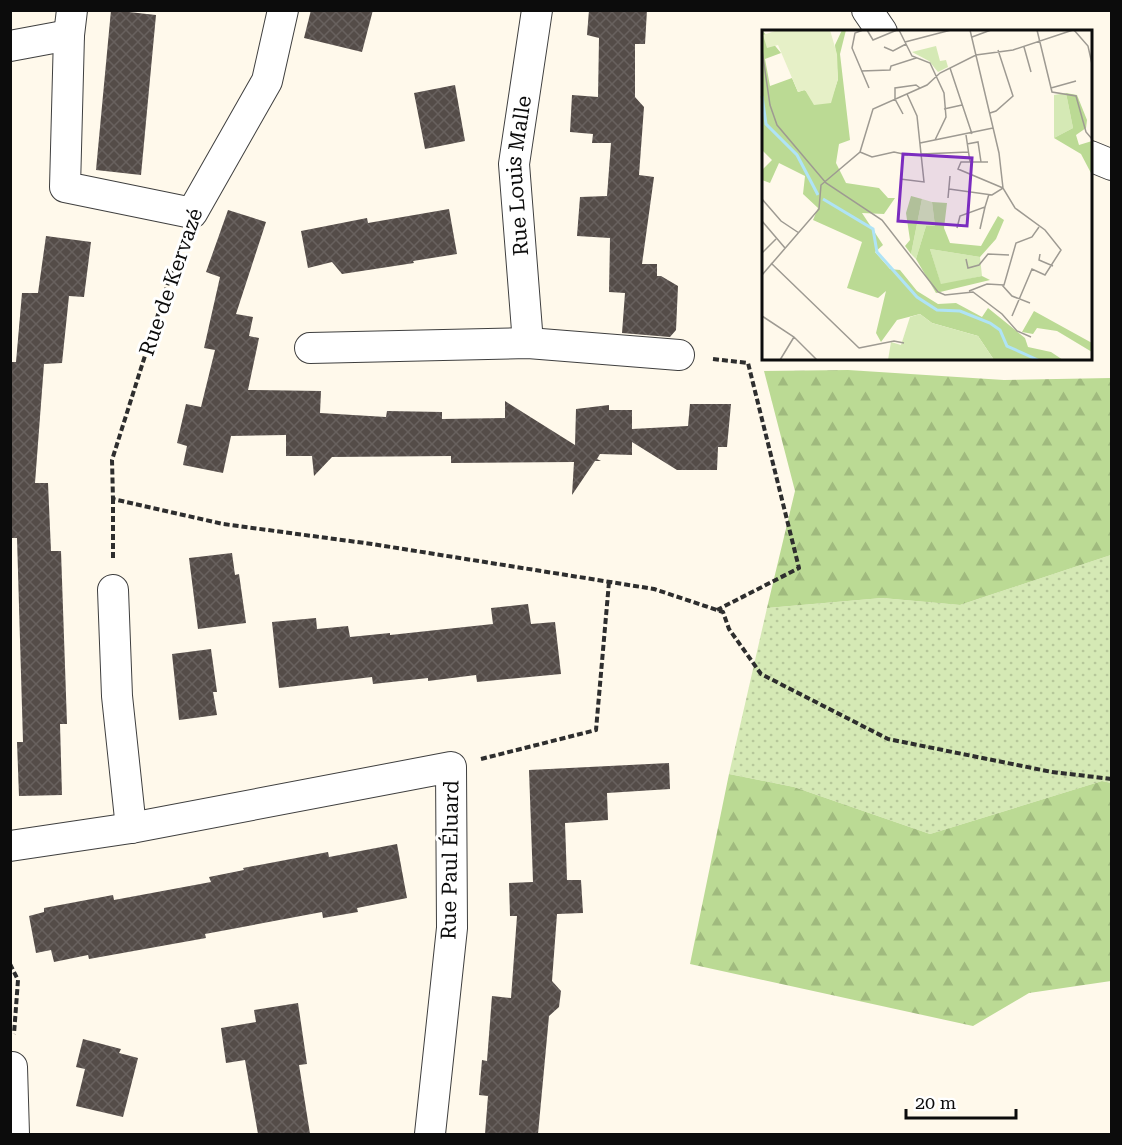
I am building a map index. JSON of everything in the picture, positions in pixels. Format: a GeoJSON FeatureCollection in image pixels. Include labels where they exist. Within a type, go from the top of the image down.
{"type":"FeatureCollection","features":[{"type":"Feature","properties":{"kind":"street","name":"Rue de Kervazé"},"geometry":{"type":"LineString","coordinates":[[192,213],[267,81],[283,10]]}},
{"type":"Feature","properties":{"kind":"street","name":"Rue Louis Malle"},"geometry":{"type":"LineString","coordinates":[[528,343],[514,164],[537,10]]}},
{"type":"Feature","properties":{"kind":"street"},"geometry":{"type":"LineString","coordinates":[[867,10],[881,30]]}},
{"type":"Feature","properties":{"kind":"street"},"geometry":{"type":"LineString","coordinates":[[10,46],[71,23],[65,187],[192,213]]}},
{"type":"Feature","properties":{"kind":"street"},"geometry":{"type":"LineString","coordinates":[[1092,157],[1112,165]]}},
{"type":"Feature","properties":{"kind":"street"},"geometry":{"type":"LineString","coordinates":[[310,348],[528,343],[679,355]]}},
{"type":"Feature","properties":{"kind":"street"},"geometry":{"type":"LineString","coordinates":[[113,590],[117,696],[131,828]]}},
{"type":"Feature","properties":{"kind":"street","name":"Rue Paul Éluard"},"geometry":{"type":"LineString","coordinates":[[10,846],[131,828],[451,766],[452,928],[430,1134]]}},
{"type":"Feature","properties":{"kind":"street"},"geometry":{"type":"LineString","coordinates":[[12,1067],[14,1134]]}},
{"type":"Feature","properties":{"kind":"path","name":"Rue de Kervazé"},"geometry":{"type":"LineString","coordinates":[[113,590],[112,460],[192,213]]}},
{"type":"Feature","properties":{"kind":"path"},"geometry":{"type":"LineString","coordinates":[[679,355],[748,363],[799,568],[717,610]]}},
{"type":"Feature","properties":{"kind":"path"},"geometry":{"type":"LineString","coordinates":[[113,499],[223,524],[372,544],[654,589],[723,612],[729,629],[761,674],[888,739],[1052,772],[1112,779]]}},
{"type":"Feature","properties":{"kind":"path"},"geometry":{"type":"LineString","coordinates":[[451,766],[596,730],[609,582]]}},
{"type":"Feature","properties":{"kind":"path"},"geometry":{"type":"LineString","coordinates":[[10,964],[18,980],[12,1067]]}},
{"type":"Feature","properties":{"kind":"green space"},"geometry":{"type":"Polygon","coordinates":[[[848,370],[1004,380],[1111,378],[1111,555],[960,605],[882,598],[767,608],[795,491],[764,371],[848,370]]]}},
{"type":"Feature","properties":{"kind":"green space"},"geometry":{"type":"Polygon","coordinates":[[[1111,555],[1111,783],[1102,781],[930,834],[794,787],[729,774],[767,608],[882,598],[960,605],[1111,555]]]}},
{"type":"Feature","properties":{"kind":"green space"},"geometry":{"type":"Polygon","coordinates":[[[729,774],[794,787],[930,834],[1102,781],[1111,783],[1111,981],[1029,993],[973,1026],[690,964],[729,774]]]}},
{"type":"Feature","properties":{"kind":"building"},"geometry":{"type":"Polygon","coordinates":[[[111,10],[156,15],[141,175],[96,170],[111,10]]]}},
{"type":"Feature","properties":{"kind":"building"},"geometry":{"type":"Polygon","coordinates":[[[311,10],[373,10],[362,52],[304,38],[311,10]]]}},
{"type":"Feature","properties":{"kind":"building"},"geometry":{"type":"Polygon","coordinates":[[[589,10],[647,10],[645,44],[635,44],[635,97],[644,107],[639,175],[654,177],[642,264],[657,264],[657,276],[678,286],[676,330],[670,337],[622,333],[625,293],[609,292],[610,238],[577,236],[580,197],[607,196],[611,143],[592,143],[593,134],[570,132],[572,95],[598,97],[599,38],[587,35],[589,10]]]}},
{"type":"Feature","properties":{"kind":"building"},"geometry":{"type":"Polygon","coordinates":[[[455,85],[465,141],[425,149],[414,93],[455,85]]]}},
{"type":"Feature","properties":{"kind":"building"},"geometry":{"type":"Polygon","coordinates":[[[449,209],[457,254],[342,274],[332,262],[308,268],[301,231],[367,218],[368,223],[449,209]]]}},
{"type":"Feature","properties":{"kind":"building"},"geometry":{"type":"Polygon","coordinates":[[[228,210],[266,222],[236,314],[253,317],[249,336],[259,338],[248,390],[321,391],[320,413],[386,417],[387,411],[442,412],[442,419],[505,418],[505,401],[575,445],[576,409],[609,405],[609,410],[632,410],[632,429],[688,426],[690,404],[731,404],[727,447],[718,447],[717,470],[677,470],[632,442],[632,455],[600,454],[597,459],[601,461],[595,461],[572,495],[574,462],[451,463],[451,456],[332,457],[314,476],[312,456],[286,456],[286,435],[231,436],[223,473],[183,465],[187,446],[177,443],[186,404],[201,407],[215,350],[204,348],[220,277],[206,272],[228,210]]]}},
{"type":"Feature","properties":{"kind":"building"},"geometry":{"type":"Polygon","coordinates":[[[46,236],[91,242],[84,297],[69,296],[62,363],[44,364],[35,483],[48,483],[51,551],[61,551],[67,724],[60,724],[62,795],[19,796],[17,742],[23,742],[17,538],[10,538],[10,362],[16,362],[22,293],[38,293],[46,236]]]}},
{"type":"Feature","properties":{"kind":"building"},"geometry":{"type":"Polygon","coordinates":[[[232,553],[235,575],[239,574],[246,623],[198,629],[189,558],[232,553]]]}},
{"type":"Feature","properties":{"kind":"building"},"geometry":{"type":"Polygon","coordinates":[[[528,604],[531,624],[555,622],[561,674],[477,682],[476,675],[373,684],[372,677],[279,688],[272,622],[316,618],[317,629],[348,626],[350,637],[390,633],[390,635],[493,624],[491,608],[528,604]]]}},
{"type":"Feature","properties":{"kind":"building"},"geometry":{"type":"Polygon","coordinates":[[[211,649],[217,692],[213,692],[217,715],[179,720],[172,654],[211,649]]]}},
{"type":"Feature","properties":{"kind":"building"},"geometry":{"type":"Polygon","coordinates":[[[669,763],[670,789],[607,793],[608,820],[565,823],[567,880],[581,880],[583,913],[557,914],[552,981],[561,991],[559,1007],[549,1016],[538,1134],[485,1134],[488,1096],[479,1095],[482,1060],[487,1061],[492,996],[511,998],[517,916],[510,916],[509,883],[533,882],[529,770],[669,763]]]}},
{"type":"Feature","properties":{"kind":"building"},"geometry":{"type":"Polygon","coordinates":[[[397,844],[407,898],[357,908],[358,912],[323,918],[322,912],[205,934],[206,938],[89,959],[88,955],[54,962],[51,950],[36,953],[29,916],[44,912],[44,908],[113,895],[114,900],[211,882],[209,877],[244,870],[243,868],[328,852],[329,857],[397,844]]]}},
{"type":"Feature","properties":{"kind":"building"},"geometry":{"type":"Polygon","coordinates":[[[298,1003],[307,1064],[299,1065],[310,1134],[258,1134],[245,1060],[226,1063],[221,1028],[256,1022],[254,1010],[298,1003]]]}},
{"type":"Feature","properties":{"kind":"building"},"geometry":{"type":"Polygon","coordinates":[[[83,1039],[121,1049],[119,1053],[138,1058],[123,1117],[76,1106],[85,1069],[76,1067],[83,1039]]]}}]}
